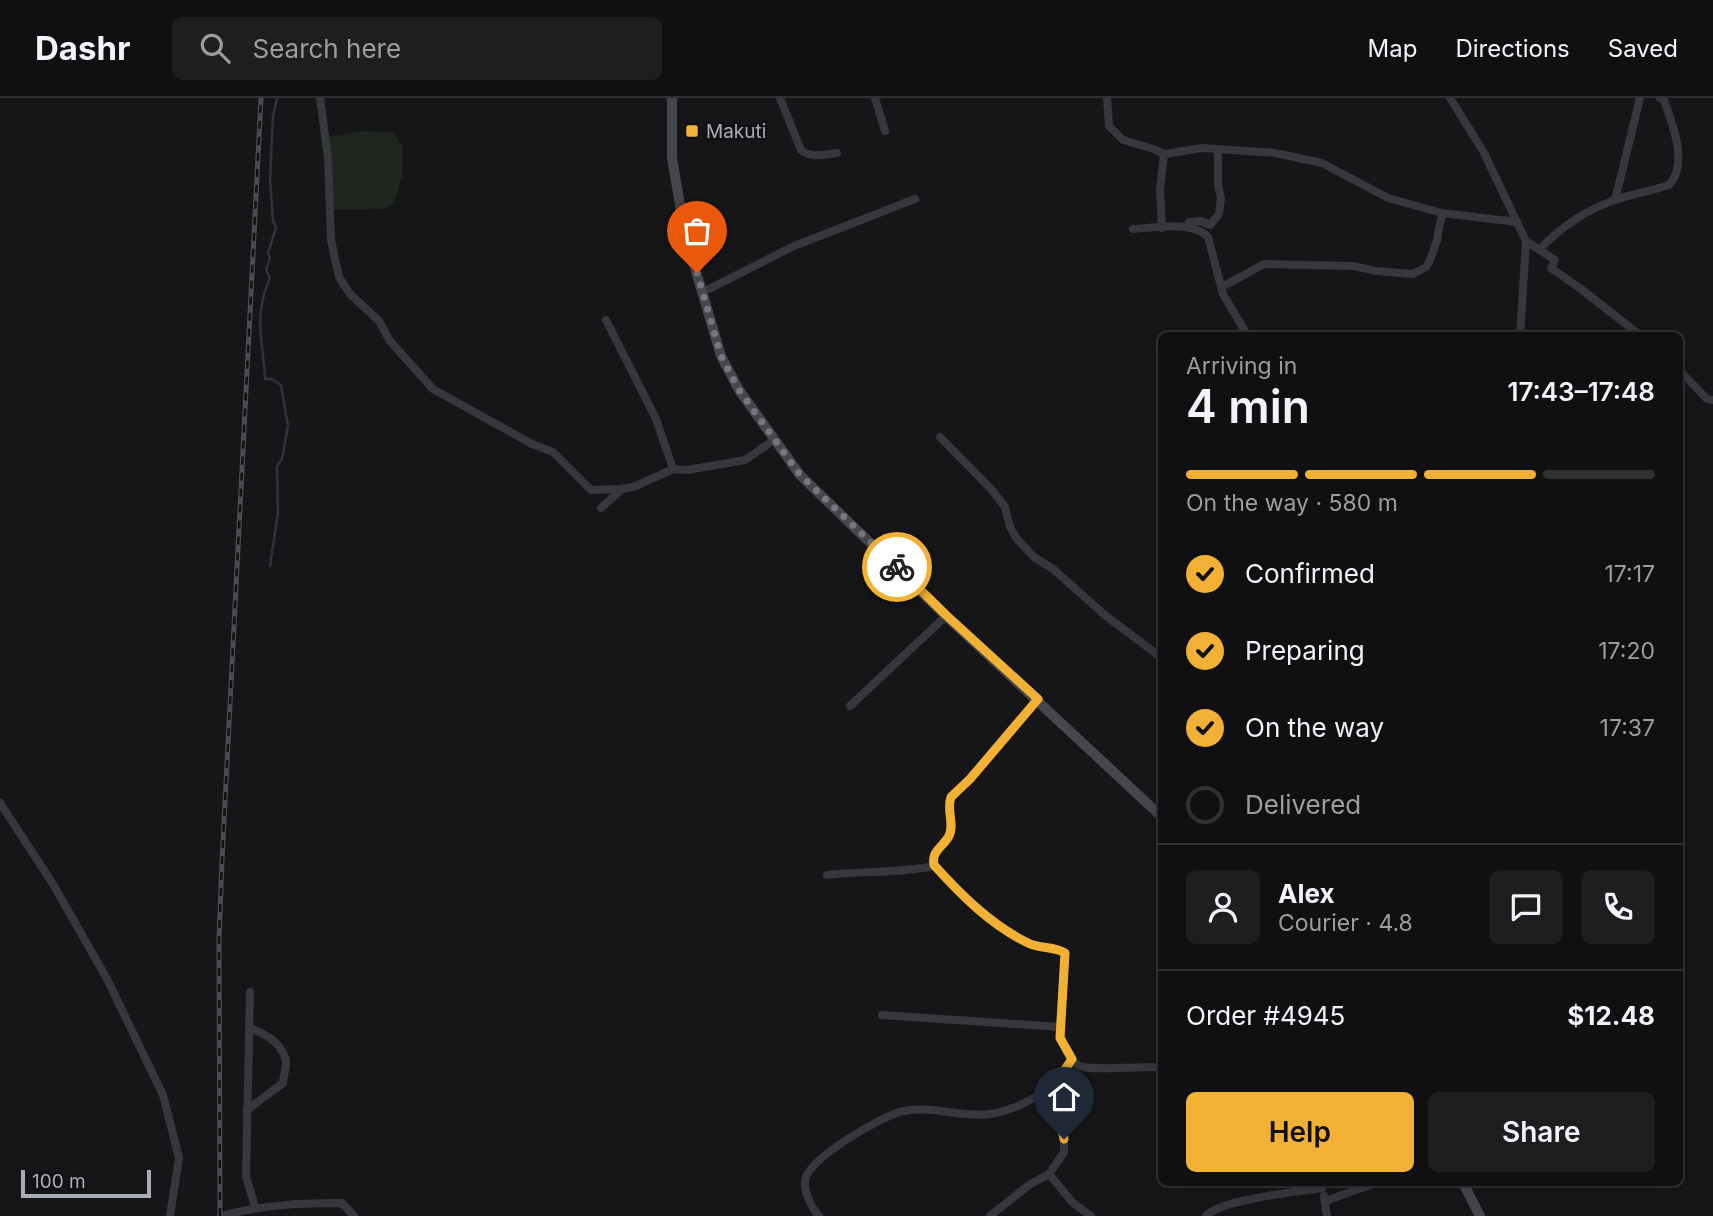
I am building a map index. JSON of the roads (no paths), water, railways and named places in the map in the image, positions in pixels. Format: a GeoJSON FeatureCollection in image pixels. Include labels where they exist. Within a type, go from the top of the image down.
{"type":"FeatureCollection","features":[{"type":"Feature","properties":{"kind":"street"},"geometry":{"type":"LineString","coordinates":[[320,98],[328,158],[331,240],[339,277],[350,295],[379,321],[390,341],[433,389],[532,444],[553,452],[591,490],[622,489],[636,486],[673,469],[687,470],[745,460],[774,440]]}},
{"type":"Feature","properties":{"kind":"street"},"geometry":{"type":"LineString","coordinates":[[672,98],[671,136],[685,234],[721,356],[739,390],[800,475],[1158,813]]}},
{"type":"Feature","properties":{"kind":"street"},"geometry":{"type":"LineString","coordinates":[[780,98],[805,154],[810,156],[837,153]]}},
{"type":"Feature","properties":{"kind":"street"},"geometry":{"type":"LineString","coordinates":[[875,98],[885,131]]}},
{"type":"Feature","properties":{"kind":"street"},"geometry":{"type":"LineString","coordinates":[[1107,98],[1109,126],[1123,140],[1164,154],[1202,148],[1275,153],[1322,163],[1388,198],[1442,213],[1517,222]]}},
{"type":"Feature","properties":{"kind":"street"},"geometry":{"type":"LineString","coordinates":[[1450,98],[1483,151],[1526,241],[1520,332]]}},
{"type":"Feature","properties":{"kind":"street"},"geometry":{"type":"LineString","coordinates":[[1615,200],[1640,98]]}},
{"type":"Feature","properties":{"kind":"street"},"geometry":{"type":"LineString","coordinates":[[1540,249],[1570,223],[1615,200],[1663,187],[1673,181],[1678,164],[1678,150],[1664,100],[1660,98]]}},
{"type":"Feature","properties":{"kind":"street"},"geometry":{"type":"LineString","coordinates":[[1189,222],[1201,220],[1210,225],[1219,214],[1221,198],[1218,185],[1218,150]]}},
{"type":"Feature","properties":{"kind":"street"},"geometry":{"type":"LineString","coordinates":[[1162,228],[1160,190],[1164,154]]}},
{"type":"Feature","properties":{"kind":"street"},"geometry":{"type":"LineString","coordinates":[[703,292],[794,246],[915,199]]}},
{"type":"Feature","properties":{"kind":"street"},"geometry":{"type":"LineString","coordinates":[[1222,287],[1264,264],[1353,265],[1376,271],[1413,274],[1426,267],[1430,260],[1442,213]]}},
{"type":"Feature","properties":{"kind":"street"},"geometry":{"type":"LineString","coordinates":[[1133,229],[1189,228],[1203,232],[1208,237],[1223,294],[1246,332]]}},
{"type":"Feature","properties":{"kind":"street"},"geometry":{"type":"LineString","coordinates":[[1526,241],[1555,260],[1551,268],[1636,332]]}},
{"type":"Feature","properties":{"kind":"street"},"geometry":{"type":"LineString","coordinates":[[606,320],[656,419],[673,469]]}},
{"type":"Feature","properties":{"kind":"street"},"geometry":{"type":"LineString","coordinates":[[1683,374],[1707,399],[1713,400]]}},
{"type":"Feature","properties":{"kind":"street"},"geometry":{"type":"LineString","coordinates":[[940,437],[992,490],[1005,507],[1010,527],[1017,539],[1034,557],[1053,569],[1106,616],[1158,655]]}},
{"type":"Feature","properties":{"kind":"street"},"geometry":{"type":"LineString","coordinates":[[601,508],[622,489]]}},
{"type":"Feature","properties":{"kind":"street"},"geometry":{"type":"LineString","coordinates":[[850,706],[946,615]]}},
{"type":"Feature","properties":{"kind":"street"},"geometry":{"type":"LineString","coordinates":[[1038,699],[970,779],[951,797],[951,828],[933,855],[935,866],[960,894],[1001,926],[1030,944],[1065,953],[1060,1038],[1072,1059],[1080,1066],[1096,1069],[1158,1067]]}},
{"type":"Feature","properties":{"kind":"street"},"geometry":{"type":"LineString","coordinates":[[0,803],[53,884],[107,979],[163,1095],[179,1158],[170,1216]]}},
{"type":"Feature","properties":{"kind":"street"},"geometry":{"type":"LineString","coordinates":[[827,875],[863,871],[912,871],[935,866]]}},
{"type":"Feature","properties":{"kind":"street"},"geometry":{"type":"LineString","coordinates":[[250,992],[246,1176],[254,1207]]}},
{"type":"Feature","properties":{"kind":"street"},"geometry":{"type":"LineString","coordinates":[[882,1015],[1060,1027]]}},
{"type":"Feature","properties":{"kind":"street"},"geometry":{"type":"LineString","coordinates":[[247,1110],[283,1083],[286,1060],[274,1041],[249,1028]]}},
{"type":"Feature","properties":{"kind":"street"},"geometry":{"type":"LineString","coordinates":[[819,1216],[811,1204],[805,1180],[809,1171],[836,1146],[855,1134],[905,1110],[989,1114],[1024,1105],[1053,1087],[1072,1059]]}},
{"type":"Feature","properties":{"kind":"street"},"geometry":{"type":"LineString","coordinates":[[990,1216],[1029,1185],[1049,1174],[1064,1152],[1064,1139],[1053,1087]]}},
{"type":"Feature","properties":{"kind":"street"},"geometry":{"type":"LineString","coordinates":[[1049,1174],[1073,1203],[1091,1216]]}},
{"type":"Feature","properties":{"kind":"street"},"geometry":{"type":"LineString","coordinates":[[1206,1216],[1210,1211],[1228,1205],[1317,1186]]}},
{"type":"Feature","properties":{"kind":"street"},"geometry":{"type":"LineString","coordinates":[[1322,1186],[1327,1216]]}},
{"type":"Feature","properties":{"kind":"street"},"geometry":{"type":"LineString","coordinates":[[1325,1201],[1368,1186]]}},
{"type":"Feature","properties":{"kind":"street"},"geometry":{"type":"LineString","coordinates":[[1465,1186],[1480,1216]]}},
{"type":"Feature","properties":{"kind":"street"},"geometry":{"type":"LineString","coordinates":[[221,1216],[254,1207],[294,1203],[342,1203],[354,1216]]}},
{"type":"Feature","properties":{"kind":"waterway"},"geometry":{"type":"LineString","coordinates":[[270,566],[278,513],[277,466],[282,459],[288,426],[281,385],[272,379],[265,379],[260,328],[262,304],[270,278],[266,270],[270,258],[268,253],[276,228],[273,221],[270,179],[273,116],[277,98]]}},
{"type":"Feature","properties":{"kind":"railway"},"geometry":{"type":"LineString","coordinates":[[220,1216],[219,940],[261,98]]}},
{"type":"Feature","properties":{"kind":"place","name":"Makuti"},"geometry":{"type":"Point","coordinates":[692,131]}}]}
